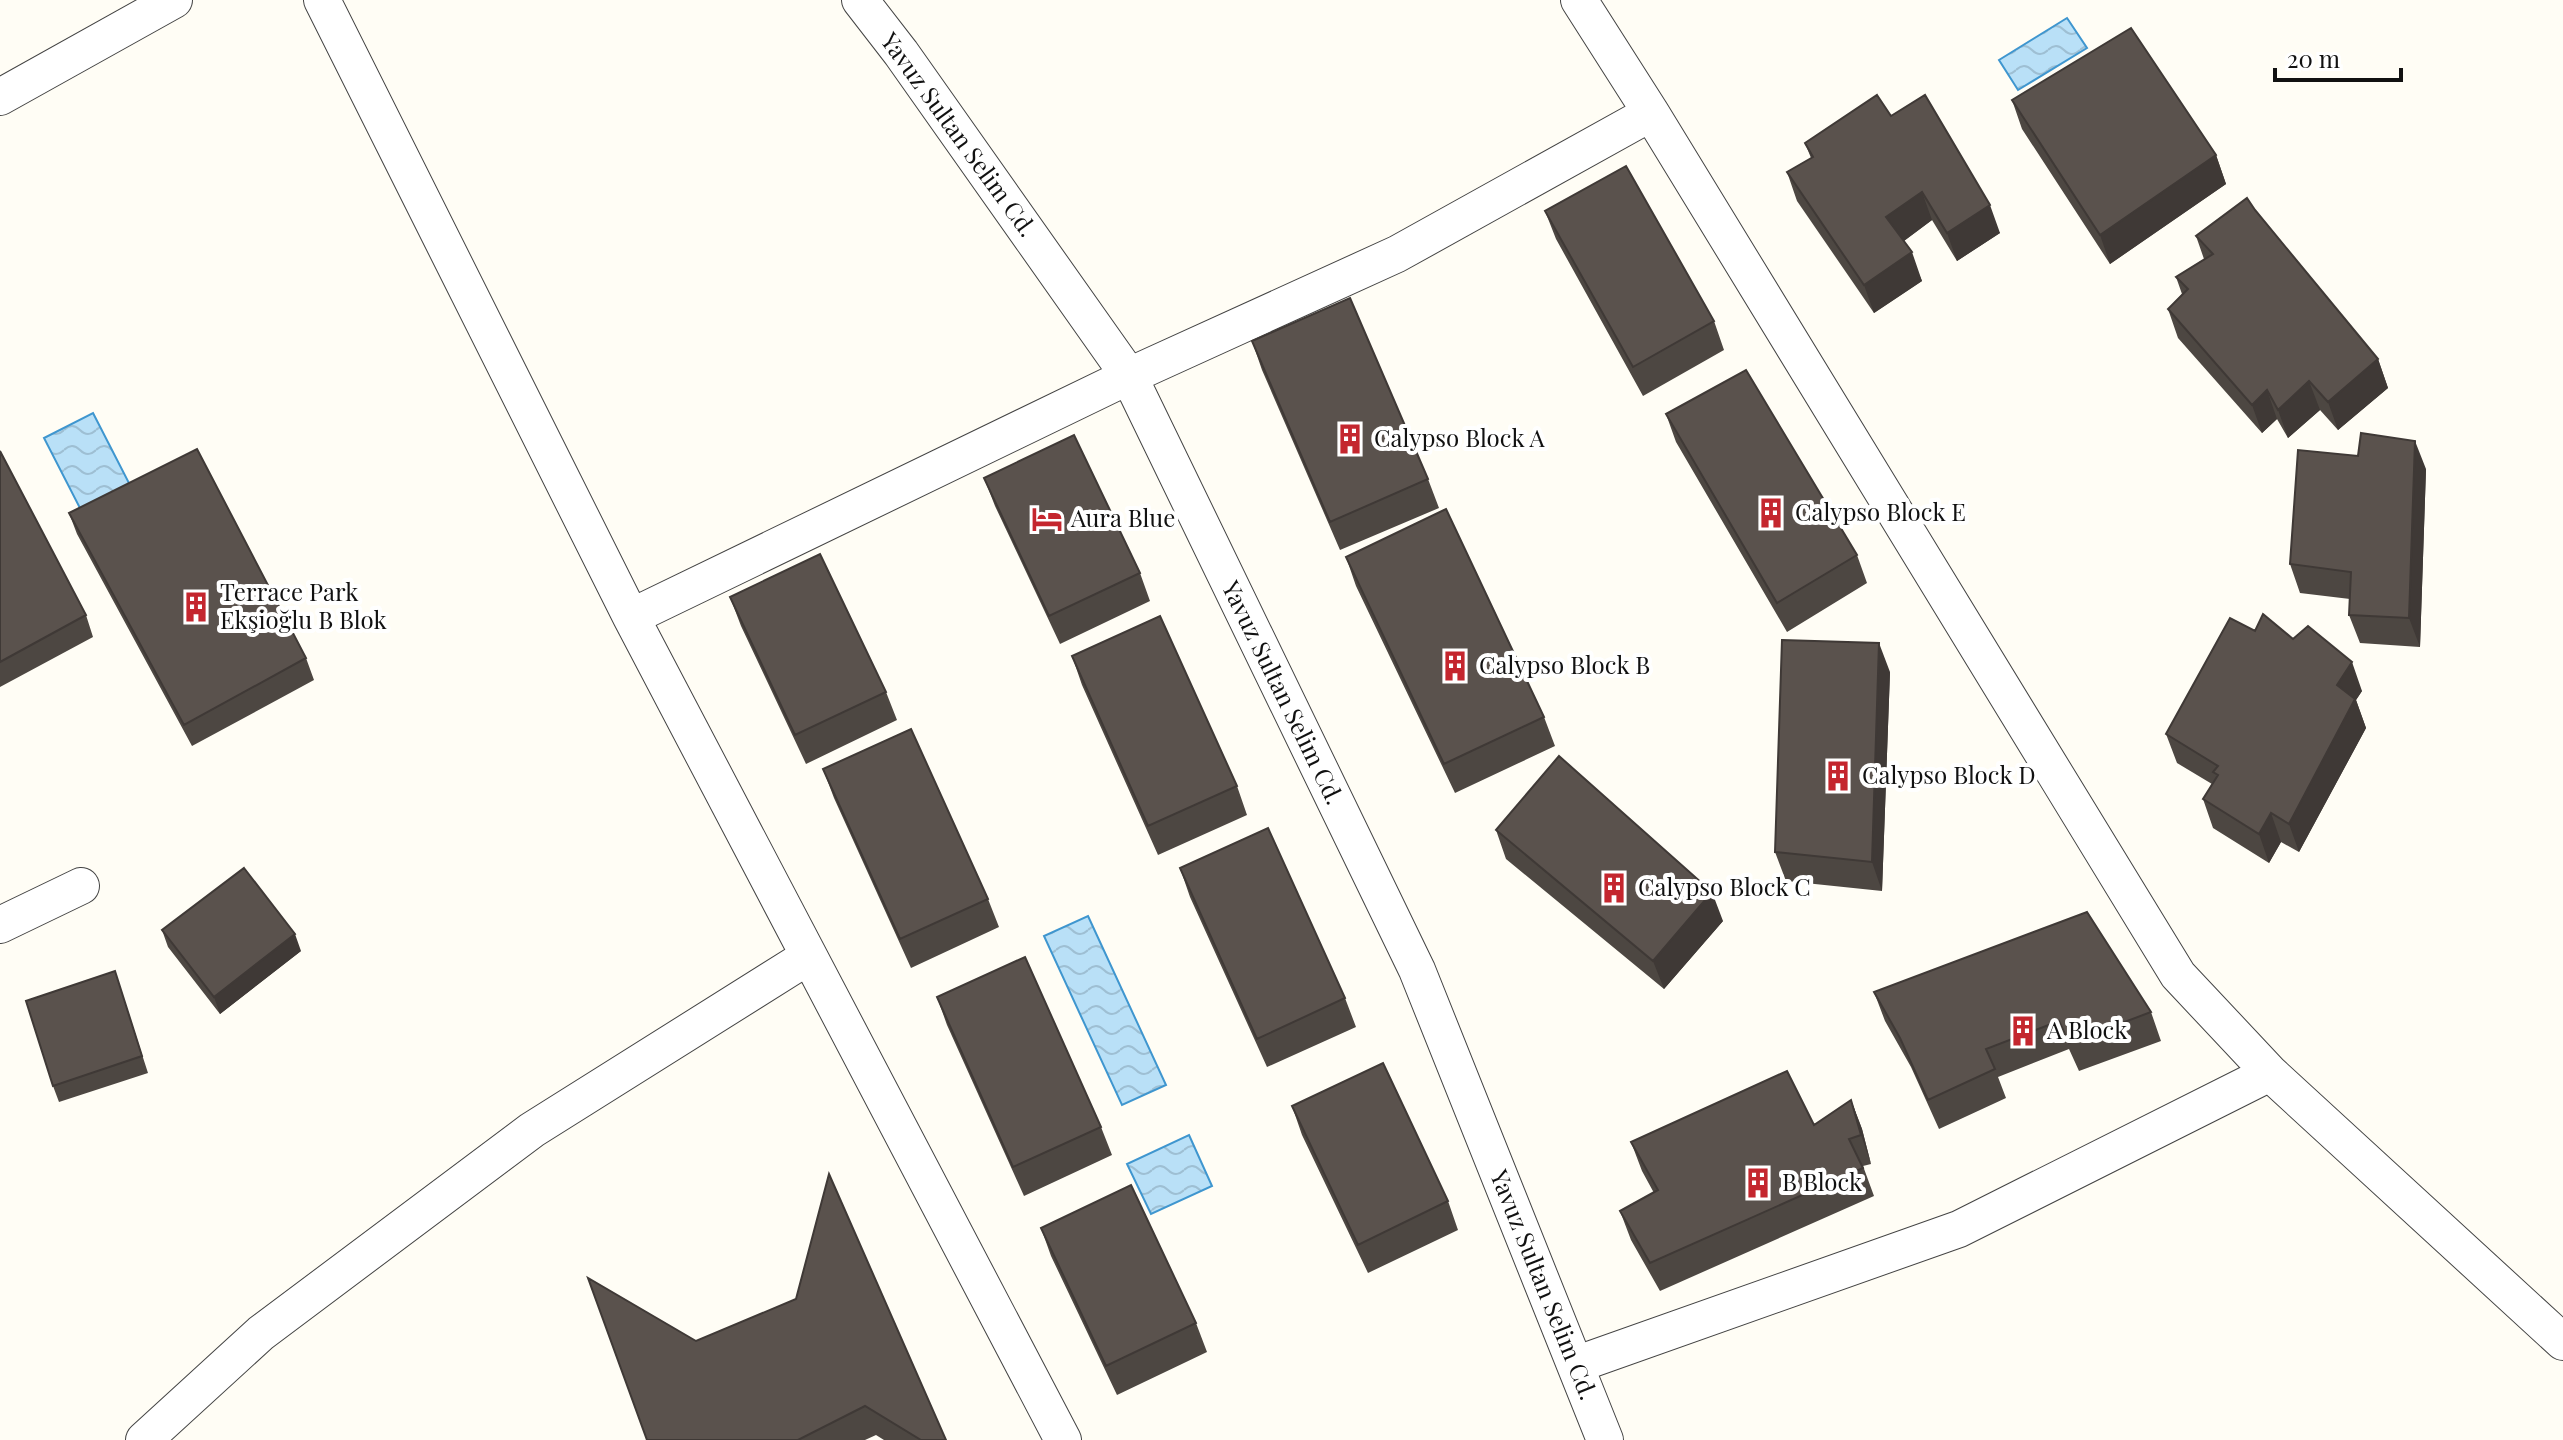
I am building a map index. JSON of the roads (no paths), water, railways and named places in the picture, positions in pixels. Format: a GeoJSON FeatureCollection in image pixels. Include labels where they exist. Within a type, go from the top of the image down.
{"type":"FeatureCollection","features":[{"type":"Feature","properties":{"kind":"street"},"geometry":{"type":"LineString","coordinates":[[0,97],[174,0]]}},
{"type":"Feature","properties":{"kind":"street"},"geometry":{"type":"LineString","coordinates":[[322,0],[631,617],[1063,1440]]}},
{"type":"Feature","properties":{"kind":"street","name":"Yavuz Sultan Selim Cd."},"geometry":{"type":"LineString","coordinates":[[860,0],[910,65],[1129,376],[1417,970],[1605,1440]]}},
{"type":"Feature","properties":{"kind":"street"},"geometry":{"type":"LineString","coordinates":[[1579,0],[2178,975],[2270,1073],[2563,1342]]}},
{"type":"Feature","properties":{"kind":"street"},"geometry":{"type":"LineString","coordinates":[[631,617],[1129,376],[1397,254],[1651,113]]}},
{"type":"Feature","properties":{"kind":"street"},"geometry":{"type":"LineString","coordinates":[[0,925],[81,886]]}},
{"type":"Feature","properties":{"kind":"street"},"geometry":{"type":"LineString","coordinates":[[144,1440],[261,1333],[532,1130],[809,956]]}},
{"type":"Feature","properties":{"kind":"street"},"geometry":{"type":"LineString","coordinates":[[1575,1365],[1959,1229],[2270,1073]]}},
{"type":"Feature","properties":{"kind":"water"},"geometry":{"type":"Polygon","coordinates":[[[2067,18],[2087,48],[2018,90],[1999,60],[2067,18]]]}},
{"type":"Feature","properties":{"kind":"water"},"geometry":{"type":"Polygon","coordinates":[[[93,413],[131,487],[82,512],[44,438],[93,413]]]}},
{"type":"Feature","properties":{"kind":"water"},"geometry":{"type":"Polygon","coordinates":[[[1088,916],[1166,1085],[1122,1105],[1044,936],[1088,916]]]}},
{"type":"Feature","properties":{"kind":"water"},"geometry":{"type":"Polygon","coordinates":[[[1189,1135],[1212,1186],[1151,1214],[1127,1164],[1189,1135]]]}},
{"type":"Feature","properties":{"kind":"place","name":"Calypso Block A"},"geometry":{"type":"Point","coordinates":[1350,439]}},
{"type":"Feature","properties":{"kind":"place","name":"Calypso Block E"},"geometry":{"type":"Point","coordinates":[1771,513]}},
{"type":"Feature","properties":{"kind":"place","name":"Aura Blue"},"geometry":{"type":"Point","coordinates":[1047,519]}},
{"type":"Feature","properties":{"kind":"place","name":"Terrace Park Ekşioğlu B Blok"},"geometry":{"type":"Point","coordinates":[196,607]}},
{"type":"Feature","properties":{"kind":"place","name":"Calypso Block B"},"geometry":{"type":"Point","coordinates":[1455,666]}},
{"type":"Feature","properties":{"kind":"place","name":"Calypso Block D"},"geometry":{"type":"Point","coordinates":[1838,776]}},
{"type":"Feature","properties":{"kind":"place","name":"Calypso Block C"},"geometry":{"type":"Point","coordinates":[1614,888]}},
{"type":"Feature","properties":{"kind":"place","name":"A Block"},"geometry":{"type":"Point","coordinates":[2023,1031]}},
{"type":"Feature","properties":{"kind":"place","name":"B Block"},"geometry":{"type":"Point","coordinates":[1758,1183]}}]}
